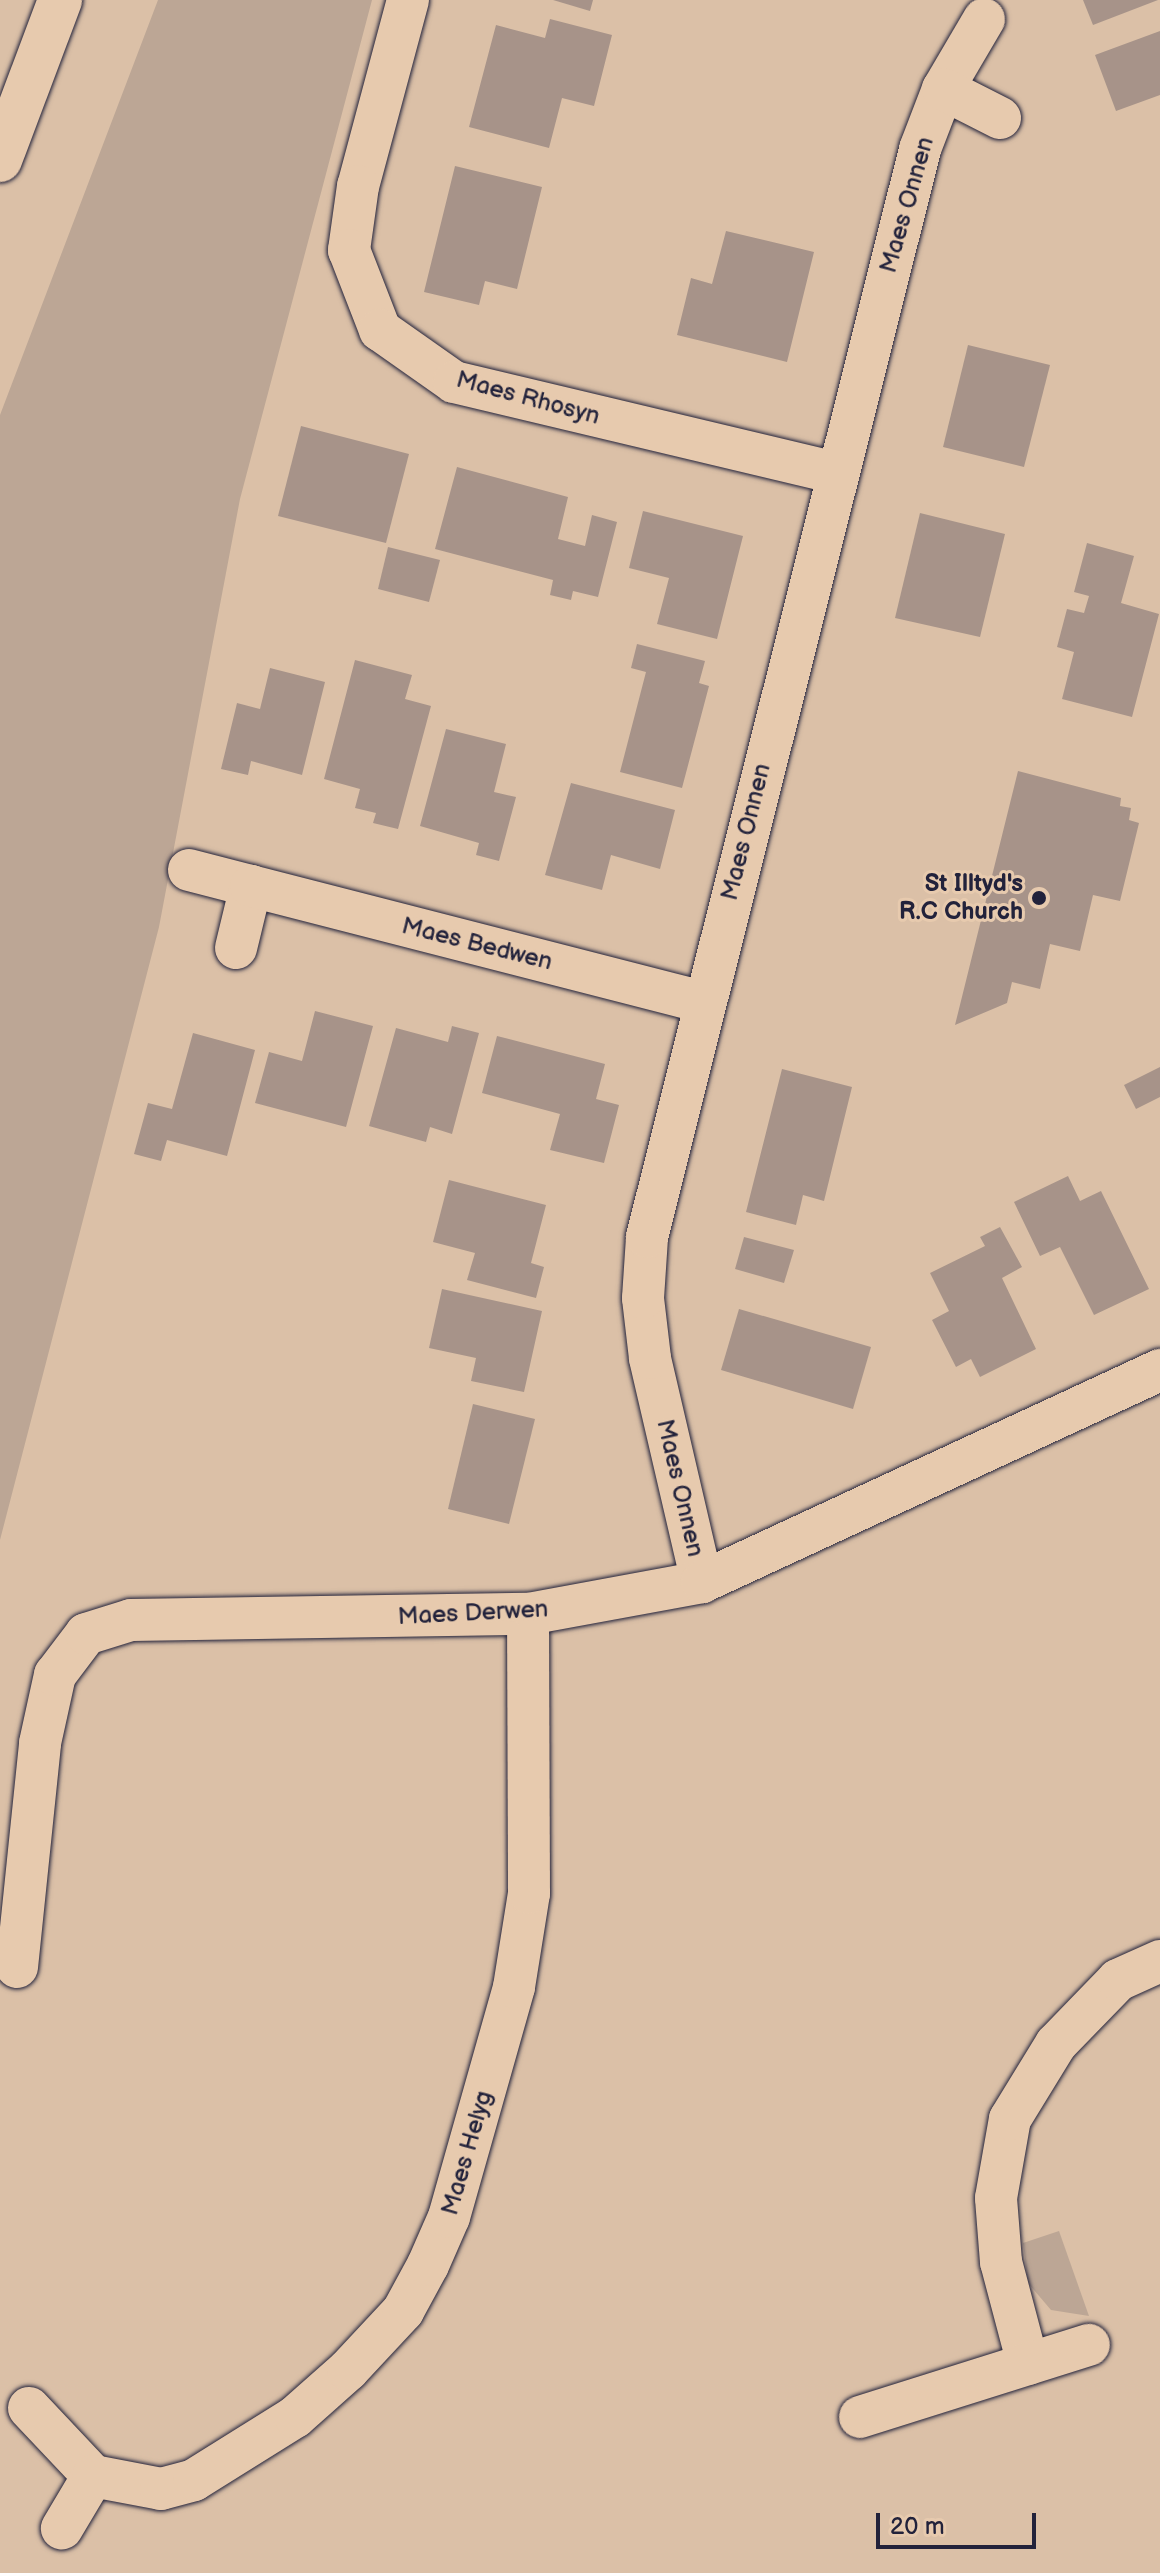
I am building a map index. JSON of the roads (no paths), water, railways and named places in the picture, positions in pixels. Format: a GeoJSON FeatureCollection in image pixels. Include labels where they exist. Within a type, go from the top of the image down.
{"type":"FeatureCollection","features":[{"type":"Feature","properties":{"kind":"main road"},"geometry":{"type":"LineString","coordinates":[[0,160],[60,0]]}},
{"type":"Feature","properties":{"kind":"street","name":"Maes Rhosyn"},"geometry":{"type":"LineString","coordinates":[[408,0],[358,186],[349,250],[380,330],[454,382],[836,473]]}},
{"type":"Feature","properties":{"kind":"street","name":"Maes Onnen"},"geometry":{"type":"LineString","coordinates":[[702,1582],[650,1358],[643,1298],[647,1237],[836,473],[920,149],[943,89],[984,19]]}},
{"type":"Feature","properties":{"kind":"street"},"geometry":{"type":"LineString","coordinates":[[943,89],[1000,118]]}},
{"type":"Feature","properties":{"kind":"street","name":"Maes Bedwen"},"geometry":{"type":"LineString","coordinates":[[189,870],[704,1002]]}},
{"type":"Feature","properties":{"kind":"street"},"geometry":{"type":"LineString","coordinates":[[236,948],[251,886]]}},
{"type":"Feature","properties":{"kind":"street","name":"Maes Derwen"},"geometry":{"type":"LineString","coordinates":[[17,1967],[40,1743],[55,1675],[86,1634],[131,1620],[528,1614],[702,1582],[1160,1370]]}},
{"type":"Feature","properties":{"kind":"street","name":"Maes Helyg"},"geometry":{"type":"LineString","coordinates":[[93,2476],[161,2489],[194,2480],[270,2433],[348,2370],[403,2311],[428,2265],[449,2217],[514,1987],[529,1893],[528,1614]]}},
{"type":"Feature","properties":{"kind":"street"},"geometry":{"type":"LineString","coordinates":[[1028,2364],[1001,2262],[996,2198],[1010,2119],[1056,2044],[1118,1980],[1160,1961]]}},
{"type":"Feature","properties":{"kind":"street"},"geometry":{"type":"LineString","coordinates":[[860,2417],[1089,2345]]}},
{"type":"Feature","properties":{"kind":"street"},"geometry":{"type":"LineString","coordinates":[[29,2408],[93,2476],[62,2528]]}},
{"type":"Feature","properties":{"kind":"place","name":"St Illtyd's R.C Church"},"geometry":{"type":"Point","coordinates":[1039,898]}}]}
